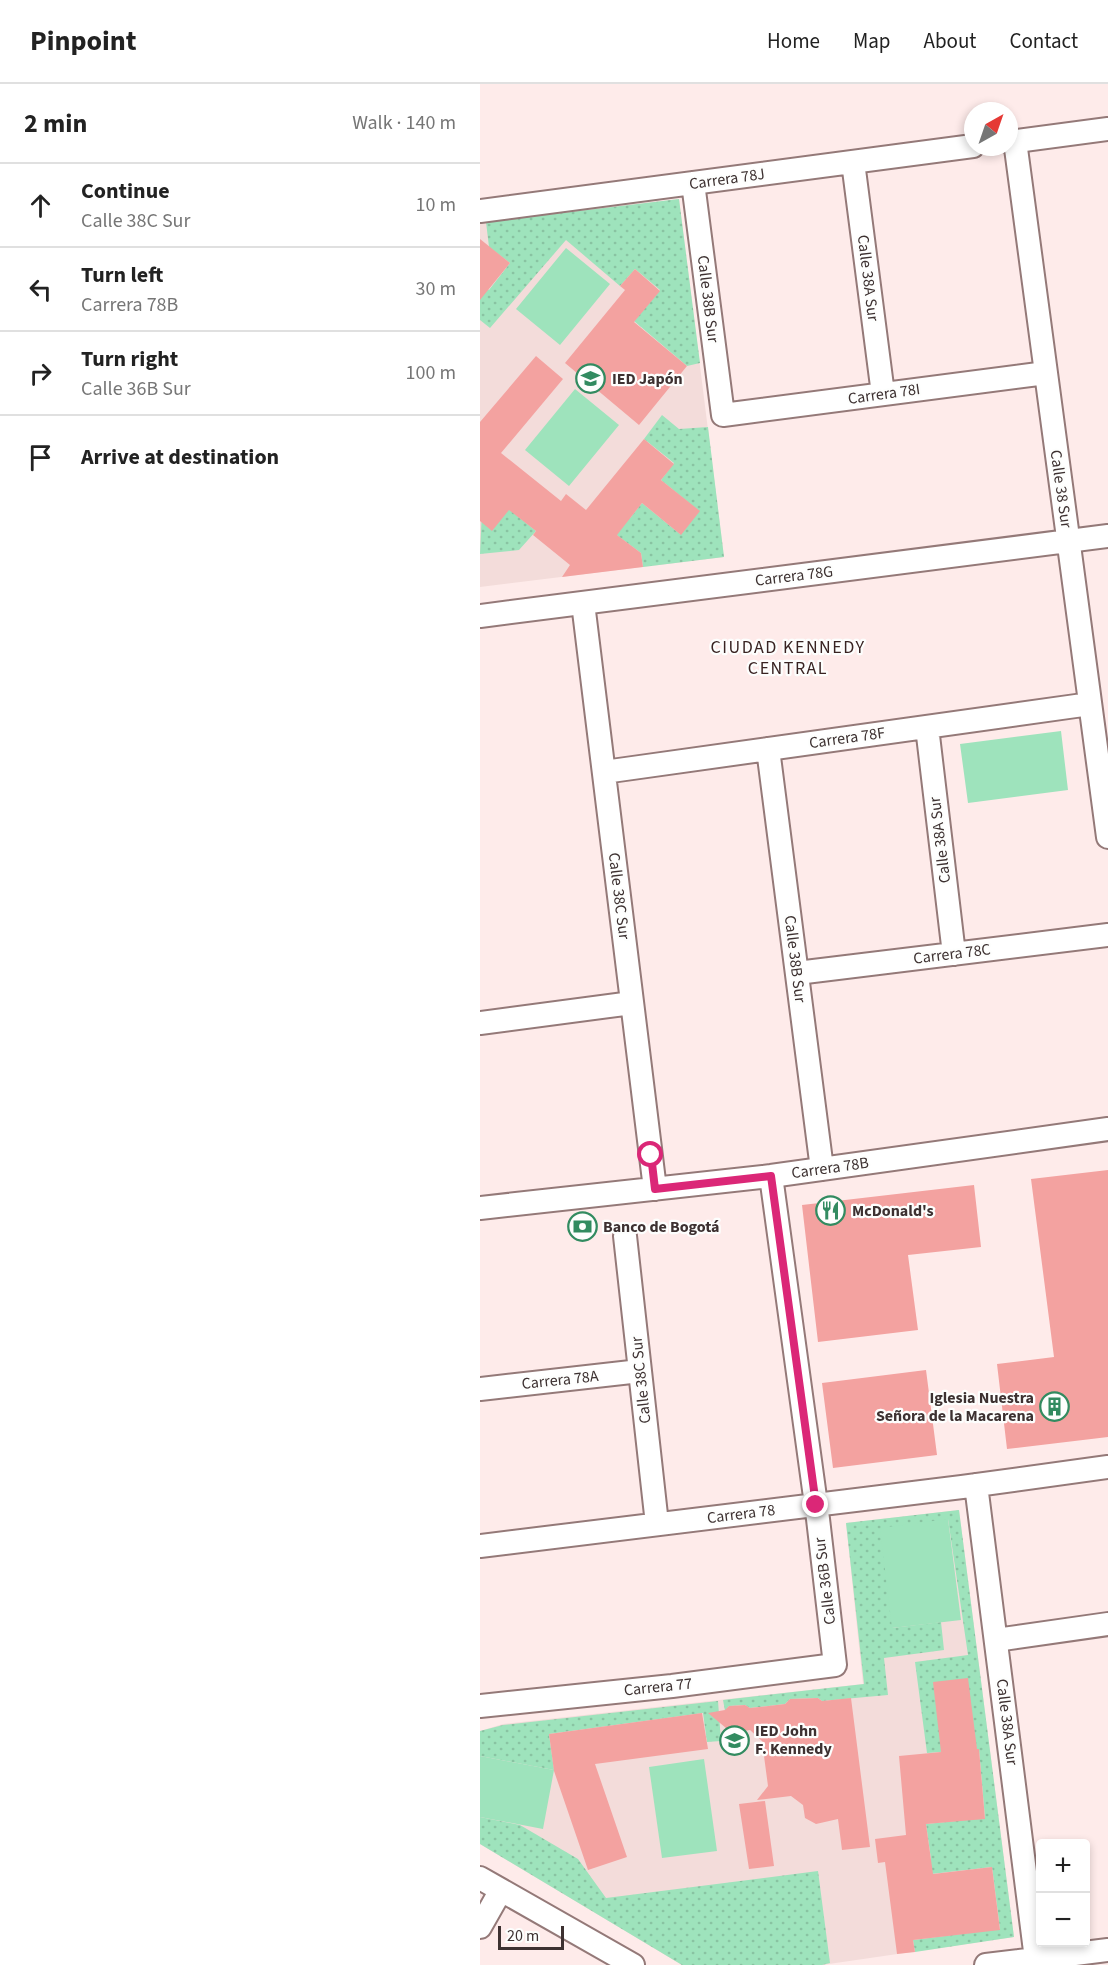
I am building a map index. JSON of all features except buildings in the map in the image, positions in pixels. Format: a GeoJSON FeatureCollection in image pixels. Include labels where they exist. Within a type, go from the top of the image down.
{"type":"FeatureCollection","features":[{"type":"Feature","properties":{"kind":"street"},"geometry":{"type":"LineString","coordinates":[[1018,140],[1108,129]]}},
{"type":"Feature","properties":{"kind":"street","name":"Carrera 78J"},"geometry":{"type":"LineString","coordinates":[[480,211],[964,147]]}},
{"type":"Feature","properties":{"kind":"street","name":"Calle 38 Sur"},"geometry":{"type":"LineString","coordinates":[[1014,156],[1046,373],[1108,837]]}},
{"type":"Feature","properties":{"kind":"street","name":"Calle 38A Sur"},"geometry":{"type":"LineString","coordinates":[[853,162],[884,394]]}},
{"type":"Feature","properties":{"kind":"street","name":"Calle 38B Sur"},"geometry":{"type":"LineString","coordinates":[[693,183],[723,416]]}},
{"type":"Feature","properties":{"kind":"street","name":"Carrera 78I"},"geometry":{"type":"LineString","coordinates":[[723,416],[1046,373]]}},
{"type":"Feature","properties":{"kind":"street","name":"Carrera 78G"},"geometry":{"type":"LineString","coordinates":[[480,616],[1108,536]]}},
{"type":"Feature","properties":{"kind":"street","name":"Calle 38C Sur"},"geometry":{"type":"LineString","coordinates":[[583,603],[655,1189]]}},
{"type":"Feature","properties":{"kind":"street","name":"Carrera 78F"},"geometry":{"type":"LineString","coordinates":[[604,772],[1090,704]]}},
{"type":"Feature","properties":{"kind":"street","name":"Calle 38A Sur"},"geometry":{"type":"LineString","coordinates":[[927,727],[954,954]]}},
{"type":"Feature","properties":{"kind":"street","name":"Calle 38B Sur"},"geometry":{"type":"LineString","coordinates":[[768,749],[822,1169]]}},
{"type":"Feature","properties":{"kind":"street","name":"Carrera 78C"},"geometry":{"type":"LineString","coordinates":[[797,973],[1108,935]]}},
{"type":"Feature","properties":{"kind":"street"},"geometry":{"type":"LineString","coordinates":[[480,1023],[633,1003]]}},
{"type":"Feature","properties":{"kind":"street","name":"Carrera 78B"},"geometry":{"type":"LineString","coordinates":[[480,1208],[771,1176],[1108,1129]]}},
{"type":"Feature","properties":{"kind":"street","name":"Calle 36B Sur"},"geometry":{"type":"LineString","coordinates":[[771,1176],[816,1505],[835,1665]]}},
{"type":"Feature","properties":{"kind":"street","name":"Calle 38C Sur"},"geometry":{"type":"LineString","coordinates":[[625,1236],[657,1524]]}},
{"type":"Feature","properties":{"kind":"street","name":"Carrera 78A"},"geometry":{"type":"LineString","coordinates":[[480,1389],[640,1371]]}},
{"type":"Feature","properties":{"kind":"street","name":"Carrera 78"},"geometry":{"type":"LineString","coordinates":[[480,1546],[1108,1467]]}},
{"type":"Feature","properties":{"kind":"street","name":"Calle 38A Sur"},"geometry":{"type":"LineString","coordinates":[[976,1485],[1036,1959]]}},
{"type":"Feature","properties":{"kind":"street"},"geometry":{"type":"LineString","coordinates":[[996,1640],[1108,1624]]}},
{"type":"Feature","properties":{"kind":"street","name":"Carrera 77"},"geometry":{"type":"LineString","coordinates":[[480,1706],[672,1686],[835,1665]]}},
{"type":"Feature","properties":{"kind":"street"},"geometry":{"type":"LineString","coordinates":[[480,1878],[633,1965]]}},
{"type":"Feature","properties":{"kind":"street"},"geometry":{"type":"LineString","coordinates":[[480,1927],[501,1890]]}},
{"type":"Feature","properties":{"kind":"street"},"geometry":{"type":"LineString","coordinates":[[986,1965],[1108,1950]]}},
{"type":"Feature","properties":{"kind":"shaded area","name":"IED Japón"},"geometry":{"type":"Polygon","coordinates":[[[679,199],[724,557],[480,587],[480,222],[679,199]]]}},
{"type":"Feature","properties":{"kind":"shaded area","name":"IED John F. Kennedy"},"geometry":{"type":"Polygon","coordinates":[[[959,1510],[1014,1937],[822,1965],[682,1965],[480,1844],[480,1731],[503,1724],[863,1684],[846,1523],[959,1510]]]}},
{"type":"Feature","properties":{"kind":"green space"},"geometry":{"type":"Polygon","coordinates":[[[679,199],[700,363],[687,366],[634,321],[660,290],[635,269],[620,286],[566,240],[490,328],[480,320],[480,283],[489,290],[510,263],[489,247],[486,222],[679,199]]]}},
{"type":"Feature","properties":{"kind":"green space"},"geometry":{"type":"Polygon","coordinates":[[[566,248],[610,284],[560,345],[516,309],[566,248]]]}},
{"type":"Feature","properties":{"kind":"green space"},"geometry":{"type":"Polygon","coordinates":[[[575,389],[619,425],[569,486],[525,450],[575,389]]]}},
{"type":"Feature","properties":{"kind":"green space"},"geometry":{"type":"Polygon","coordinates":[[[662,415],[679,429],[708,427],[724,557],[643,567],[641,553],[603,525],[617,508],[630,518],[642,503],[680,534],[699,511],[661,480],[674,463],[644,439],[662,415]]]}},
{"type":"Feature","properties":{"kind":"green space"},"geometry":{"type":"Polygon","coordinates":[[[483,488],[536,531],[519,550],[480,554],[483,488]]]}},
{"type":"Feature","properties":{"kind":"green space"},"geometry":{"type":"Polygon","coordinates":[[[1061,731],[1068,790],[968,803],[960,744],[1061,731]]]}},
{"type":"Feature","properties":{"kind":"green space"},"geometry":{"type":"Polygon","coordinates":[[[959,1510],[1014,1937],[915,1952],[913,1940],[1000,1929],[992,1867],[905,1877],[931,1859],[926,1824],[985,1818],[979,1749],[927,1753],[915,1662],[968,1655],[948,1519],[892,1628],[941,1622],[944,1650],[884,1658],[888,1695],[822,1701],[818,1698],[790,1699],[785,1704],[750,1708],[745,1705],[729,1706],[725,1711],[723,1700],[864,1684],[846,1523],[959,1510]]]}},
{"type":"Feature","properties":{"kind":"green space"},"geometry":{"type":"Polygon","coordinates":[[[948,1519],[961,1620],[892,1628],[880,1528],[948,1519]]]}},
{"type":"Feature","properties":{"kind":"green space"},"geometry":{"type":"Polygon","coordinates":[[[718,1701],[721,1741],[707,1742],[703,1713],[549,1734],[554,1770],[480,1756],[480,1731],[503,1725],[718,1701]]]}},
{"type":"Feature","properties":{"kind":"green space"},"geometry":{"type":"Polygon","coordinates":[[[480,1756],[554,1770],[543,1829],[480,1817],[480,1756]]]}},
{"type":"Feature","properties":{"kind":"green space"},"geometry":{"type":"Polygon","coordinates":[[[704,1759],[717,1851],[662,1858],[649,1767],[704,1759]]]}},
{"type":"Feature","properties":{"kind":"green space"},"geometry":{"type":"Polygon","coordinates":[[[480,1817],[520,1825],[578,1859],[606,1898],[818,1871],[830,1963],[822,1965],[682,1965],[480,1844],[480,1817]]]}},
{"type":"Feature","properties":{"kind":"place","name":"IED Japón"},"geometry":{"type":"Point","coordinates":[591,379]}},
{"type":"Feature","properties":{"kind":"place","name":"McDonald's"},"geometry":{"type":"Point","coordinates":[831,1211]}},
{"type":"Feature","properties":{"kind":"place","name":"Banco de Bogotá"},"geometry":{"type":"Point","coordinates":[582,1227]}},
{"type":"Feature","properties":{"kind":"place","name":"Iglesia Nuestra Señora de la Macarena"},"geometry":{"type":"Point","coordinates":[1055,1407]}},
{"type":"Feature","properties":{"kind":"place","name":"IED John F. Kennedy"},"geometry":{"type":"Point","coordinates":[734,1740]}},
{"type":"Feature","properties":{"kind":"district","name":"CIUDAD KENNEDY CENTRAL"},"geometry":{"type":"Point","coordinates":[788,657]}},
{"type":"Feature","properties":{"kind":"route"},"geometry":{"type":"LineString","coordinates":[[651,1155],[655,1189],[771,1176],[816,1505]]}}]}
